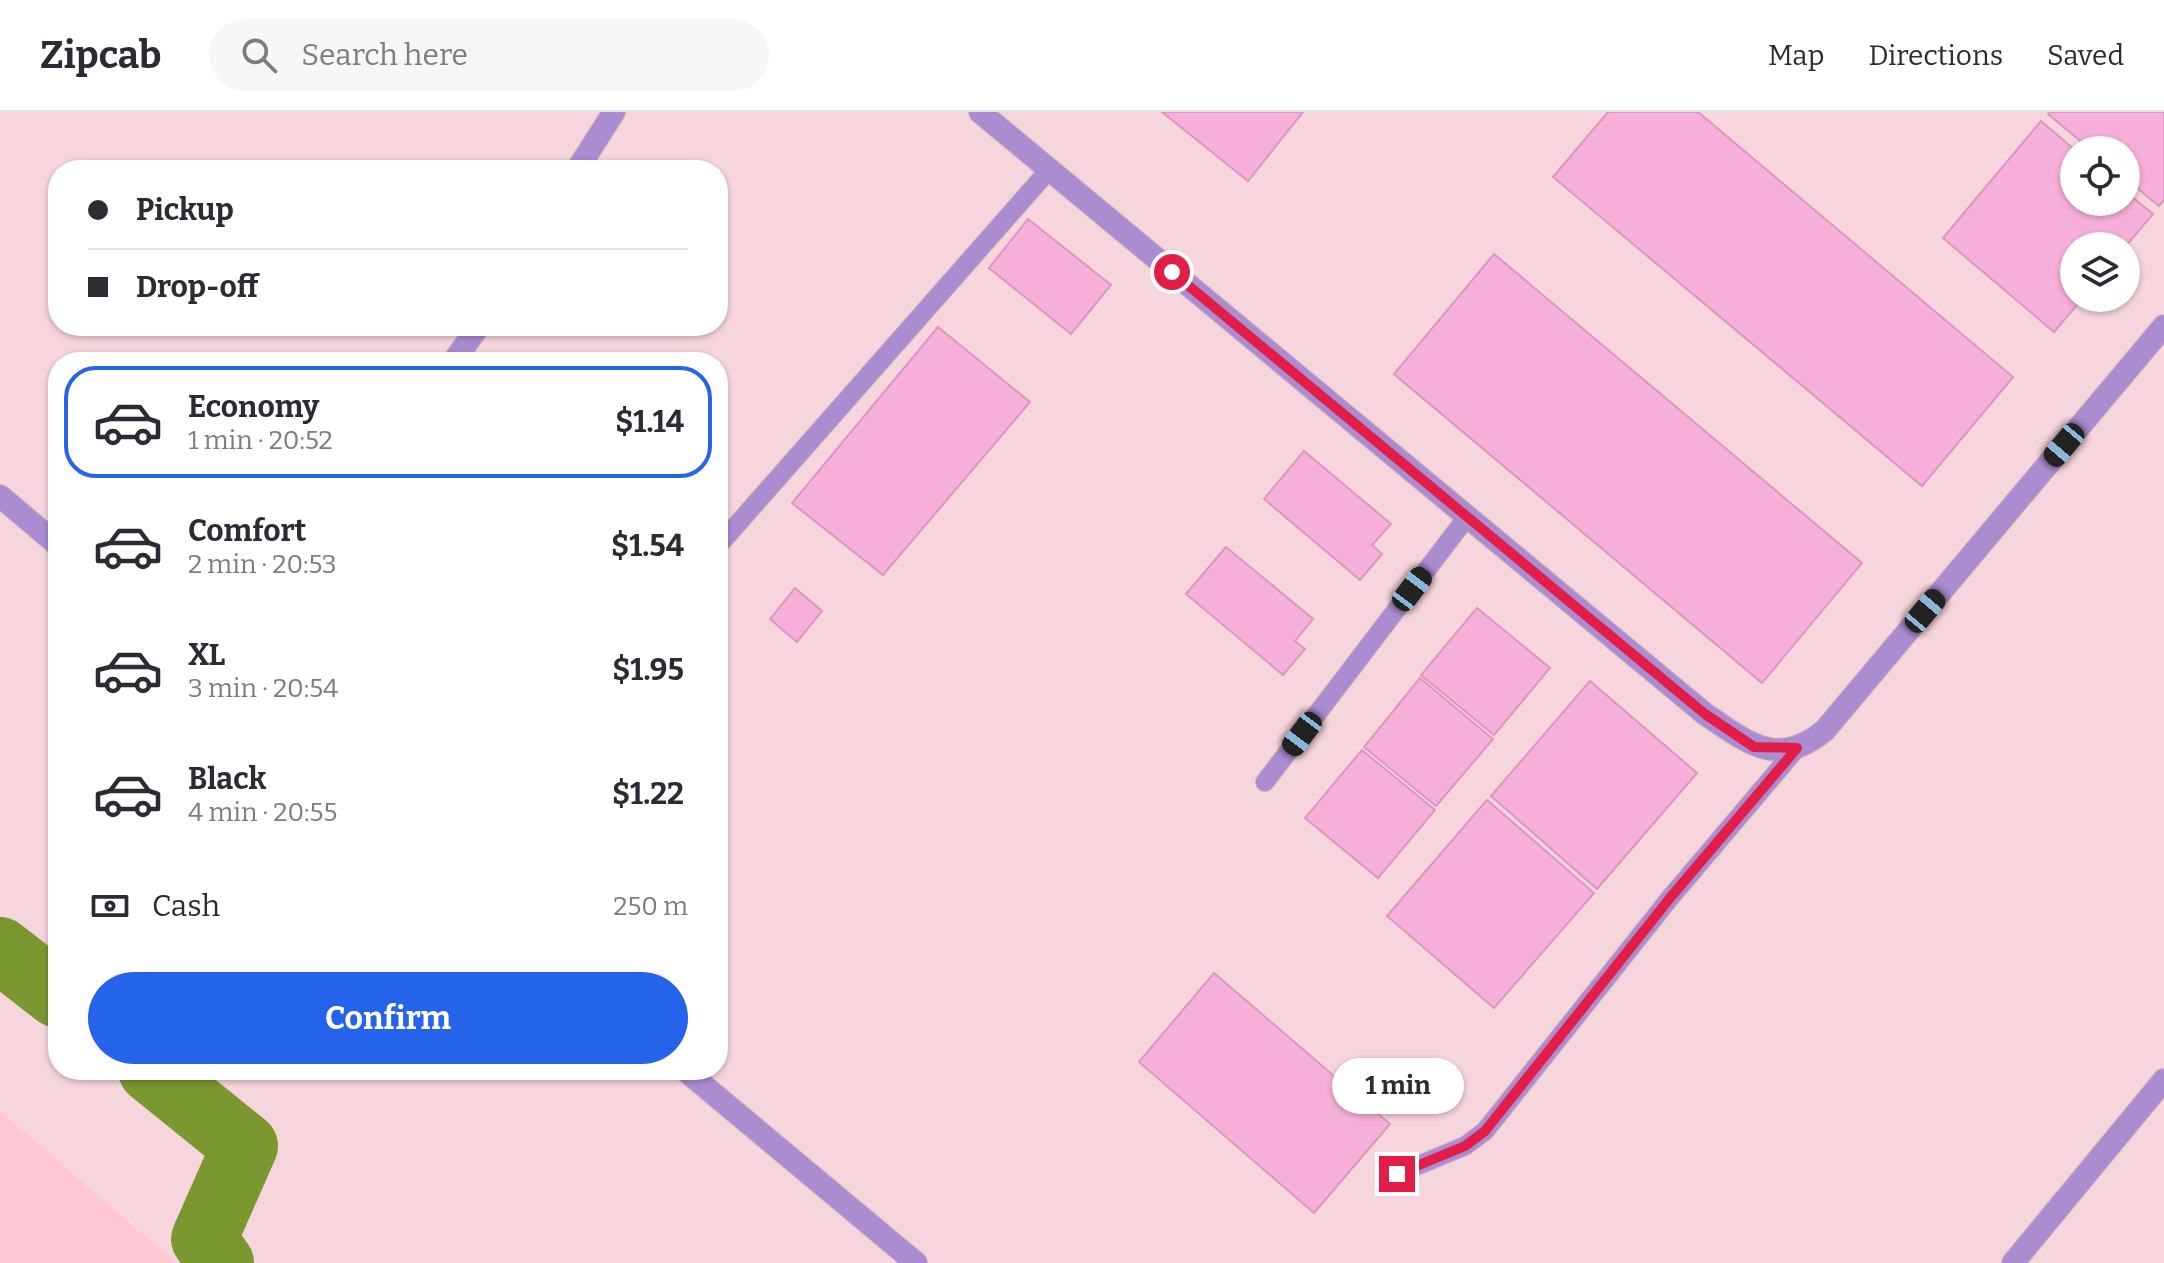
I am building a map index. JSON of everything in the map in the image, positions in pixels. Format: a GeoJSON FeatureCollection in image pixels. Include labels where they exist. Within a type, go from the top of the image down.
{"type":"FeatureCollection","features":[{"type":"Feature","properties":{"kind":"street"},"geometry":{"type":"LineString","coordinates":[[583,160],[614,112]]}},
{"type":"Feature","properties":{"kind":"street"},"geometry":{"type":"LineString","coordinates":[[980,112],[1705,714],[1754,747],[1797,748],[1825,730],[2164,326]]}},
{"type":"Feature","properties":{"kind":"street"},"geometry":{"type":"LineString","coordinates":[[0,496],[48,537]]}},
{"type":"Feature","properties":{"kind":"street"},"geometry":{"type":"LineString","coordinates":[[697,1080],[916,1263]]}},
{"type":"Feature","properties":{"kind":"street"},"geometry":{"type":"LineString","coordinates":[[2013,1263],[2164,1080]]}},
{"type":"Feature","properties":{"kind":"lane"},"geometry":{"type":"LineString","coordinates":[[728,535],[1049,170]]}},
{"type":"Feature","properties":{"kind":"lane"},"geometry":{"type":"LineString","coordinates":[[1265,782],[1467,517]]}},
{"type":"Feature","properties":{"kind":"lane"},"geometry":{"type":"LineString","coordinates":[[1397,1174],[1465,1146],[1485,1131],[1670,898],[1797,748]]}},
{"type":"Feature","properties":{"kind":"shaded area"},"geometry":{"type":"Polygon","coordinates":[[[0,1111],[176,1263],[0,1263],[0,1111]]]}},
{"type":"Feature","properties":{"kind":"building"},"geometry":{"type":"Polygon","coordinates":[[[1162,112],[1303,112],[1248,181],[1162,112]]]}},
{"type":"Feature","properties":{"kind":"building"},"geometry":{"type":"Polygon","coordinates":[[[1608,112],[1698,112],[2013,377],[1922,486],[1553,177],[1608,112]]]}},
{"type":"Feature","properties":{"kind":"building"},"geometry":{"type":"Polygon","coordinates":[[[2164,112],[2164,200],[2159,206],[2140,190],[2140,136],[2074,136],[2048,114],[2164,112]]]}},
{"type":"Feature","properties":{"kind":"building"},"geometry":{"type":"Polygon","coordinates":[[[2041,121],[2060,137],[2060,216],[2140,216],[2140,203],[2153,214],[2138,232],[2060,232],[2060,312],[2071,312],[2054,332],[1943,238],[2041,121]]]}},
{"type":"Feature","properties":{"kind":"building"},"geometry":{"type":"Polygon","coordinates":[[[1028,219],[1111,285],[1071,334],[989,268],[1028,219]]]}},
{"type":"Feature","properties":{"kind":"building"},"geometry":{"type":"Polygon","coordinates":[[[1494,254],[1862,563],[1762,683],[1394,374],[1494,254]]]}},
{"type":"Feature","properties":{"kind":"building"},"geometry":{"type":"Polygon","coordinates":[[[938,327],[1030,402],[883,575],[792,503],[938,327]]]}},
{"type":"Feature","properties":{"kind":"building"},"geometry":{"type":"Polygon","coordinates":[[[1304,451],[1391,524],[1372,545],[1382,554],[1360,580],[1264,499],[1304,451]]]}},
{"type":"Feature","properties":{"kind":"building"},"geometry":{"type":"Polygon","coordinates":[[[1226,547],[1313,619],[1295,641],[1305,649],[1283,675],[1186,594],[1226,547]]]}},
{"type":"Feature","properties":{"kind":"building"},"geometry":{"type":"Polygon","coordinates":[[[795,588],[822,611],[797,642],[770,619],[795,588]]]}},
{"type":"Feature","properties":{"kind":"building"},"geometry":{"type":"Polygon","coordinates":[[[1477,608],[1550,668],[1494,735],[1421,675],[1477,608]]]}},
{"type":"Feature","properties":{"kind":"building"},"geometry":{"type":"Polygon","coordinates":[[[1420,678],[1493,739],[1436,806],[1364,747],[1420,678]]]}},
{"type":"Feature","properties":{"kind":"building"},"geometry":{"type":"Polygon","coordinates":[[[1590,681],[1697,773],[1597,889],[1491,796],[1590,681]]]}},
{"type":"Feature","properties":{"kind":"building"},"geometry":{"type":"Polygon","coordinates":[[[1362,750],[1435,810],[1378,878],[1305,818],[1362,750]]]}},
{"type":"Feature","properties":{"kind":"building"},"geometry":{"type":"Polygon","coordinates":[[[1487,800],[1594,893],[1494,1008],[1387,916],[1487,800]]]}},
{"type":"Feature","properties":{"kind":"building"},"geometry":{"type":"Polygon","coordinates":[[[1214,973],[1390,1124],[1314,1213],[1139,1062],[1214,973]]]}},
{"type":"Feature","properties":{"kind":"waterway"},"geometry":{"type":"LineString","coordinates":[[0,950],[48,987]]}},
{"type":"Feature","properties":{"kind":"waterway"},"geometry":{"type":"LineString","coordinates":[[163,1080],[245,1146],[204,1239],[221,1263]]}},
{"type":"Feature","properties":{"kind":"route"},"geometry":{"type":"LineString","coordinates":[[1172,272],[1705,714],[1754,747],[1764,750],[1797,748],[1670,898],[1485,1131],[1465,1146],[1397,1174]]}}]}
